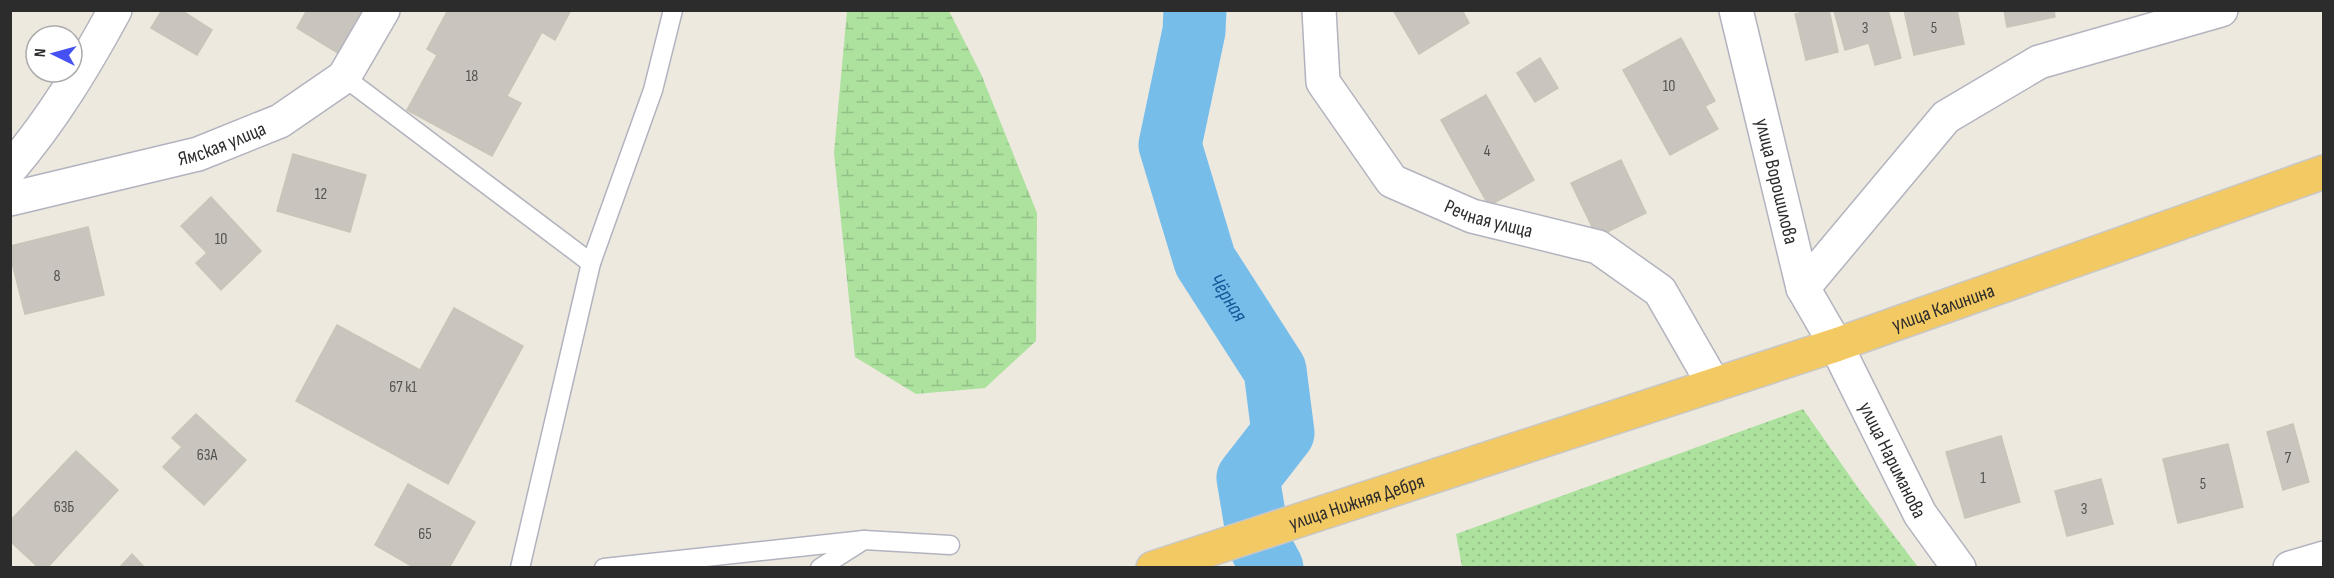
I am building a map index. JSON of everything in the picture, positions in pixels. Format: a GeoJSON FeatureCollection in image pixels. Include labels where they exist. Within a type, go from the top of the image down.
{"type":"FeatureCollection","features":[{"type":"Feature","properties":{"kind":"highway","name":"улица Калинина"},"geometry":{"type":"LineString","coordinates":[[1561,435],[1836,345],[2324,172]]}},
{"type":"Feature","properties":{"kind":"highway","name":"улица Нижняя Дебря"},"geometry":{"type":"LineString","coordinates":[[1153,567],[1561,435]]}},
{"type":"Feature","properties":{"kind":"street"},"geometry":{"type":"LineString","coordinates":[[10,169],[33,142],[83,70],[115,10]]}},
{"type":"Feature","properties":{"kind":"street","name":"Ямская улица"},"geometry":{"type":"LineString","coordinates":[[10,199],[198,154],[280,121],[344,77],[383,10]]}},
{"type":"Feature","properties":{"kind":"street","name":"Речная улица"},"geometry":{"type":"LineString","coordinates":[[1319,10],[1323,82],[1392,181],[1472,216],[1598,247],[1660,291],[1714,385]]}},
{"type":"Feature","properties":{"kind":"street","name":"улица Ворошилова"},"geometry":{"type":"LineString","coordinates":[[1736,10],[1803,288],[1836,345]]}},
{"type":"Feature","properties":{"kind":"street"},"geometry":{"type":"LineString","coordinates":[[1803,288],[1946,117],[2039,62],[2221,10]]}},
{"type":"Feature","properties":{"kind":"street","name":"улица Нариманова"},"geometry":{"type":"LineString","coordinates":[[1836,345],[1920,514],[1959,567]]}},
{"type":"Feature","properties":{"kind":"street"},"geometry":{"type":"LineString","coordinates":[[2290,567],[2324,558]]}},
{"type":"Feature","properties":{"kind":"lane"},"geometry":{"type":"LineString","coordinates":[[520,567],[591,263],[653,90],[673,10]]}},
{"type":"Feature","properties":{"kind":"lane"},"geometry":{"type":"LineString","coordinates":[[344,77],[591,263]]}},
{"type":"Feature","properties":{"kind":"lane"},"geometry":{"type":"LineString","coordinates":[[604,567],[864,540],[950,545]]}},
{"type":"Feature","properties":{"kind":"lane"},"geometry":{"type":"LineString","coordinates":[[820,567],[864,540]]}},
{"type":"Feature","properties":{"kind":"green space"},"geometry":{"type":"Polygon","coordinates":[[[847,11],[949,11],[981,74],[1037,213],[1036,341],[985,388],[916,394],[855,357],[834,153],[847,11]]]}},
{"type":"Feature","properties":{"kind":"green space"},"geometry":{"type":"Polygon","coordinates":[[[1803,409],[1861,492],[1918,567],[1462,567],[1456,534],[1803,409]]]}},
{"type":"Feature","properties":{"kind":"building"},"geometry":{"type":"Polygon","coordinates":[[[162,10],[181,10],[212,30],[197,55],[151,28],[162,10]]]}},
{"type":"Feature","properties":{"kind":"building"},"geometry":{"type":"Polygon","coordinates":[[[307,10],[369,10],[341,55],[297,28],[307,10]]]}},
{"type":"Feature","properties":{"kind":"building"},"geometry":{"type":"Polygon","coordinates":[[[448,10],[571,10],[555,40],[542,32],[507,96],[521,103],[492,156],[407,110],[437,55],[427,49],[448,10]]]}},
{"type":"Feature","properties":{"kind":"building"},"geometry":{"type":"Polygon","coordinates":[[[1393,10],[1462,10],[1469,23],[1419,54],[1393,10]]]}},
{"type":"Feature","properties":{"kind":"building"},"geometry":{"type":"Polygon","coordinates":[[[1811,10],[1829,10],[1838,52],[1806,60],[1795,14],[1811,10]]]}},
{"type":"Feature","properties":{"kind":"building"},"geometry":{"type":"Polygon","coordinates":[[[1888,10],[1901,58],[1875,65],[1869,43],[1845,50],[1834,11],[1888,10]]]}},
{"type":"Feature","properties":{"kind":"building"},"geometry":{"type":"Polygon","coordinates":[[[1904,10],[1957,10],[1964,44],[1914,55],[1904,10]]]}},
{"type":"Feature","properties":{"kind":"building"},"geometry":{"type":"Polygon","coordinates":[[[2004,10],[2054,10],[2055,17],[2007,27],[2004,10]]]}},
{"type":"Feature","properties":{"kind":"building"},"geometry":{"type":"Polygon","coordinates":[[[1681,38],[1715,101],[1705,106],[1718,129],[1670,155],[1623,70],[1681,38]]]}},
{"type":"Feature","properties":{"kind":"building"},"geometry":{"type":"Polygon","coordinates":[[[1540,58],[1558,88],[1535,102],[1517,73],[1540,58]]]}},
{"type":"Feature","properties":{"kind":"building"},"geometry":{"type":"Polygon","coordinates":[[[1486,95],[1534,180],[1489,206],[1441,120],[1486,95]]]}},
{"type":"Feature","properties":{"kind":"building"},"geometry":{"type":"Polygon","coordinates":[[[293,154],[366,175],[350,232],[277,211],[293,154]]]}},
{"type":"Feature","properties":{"kind":"building"},"geometry":{"type":"Polygon","coordinates":[[[1621,160],[1646,213],[1597,237],[1571,183],[1621,160]]]}},
{"type":"Feature","properties":{"kind":"building"},"geometry":{"type":"Polygon","coordinates":[[[211,197],[261,251],[221,290],[196,263],[207,253],[181,226],[211,197]]]}},
{"type":"Feature","properties":{"kind":"building"},"geometry":{"type":"Polygon","coordinates":[[[88,227],[104,295],[25,314],[10,255],[10,246],[88,227]]]}},
{"type":"Feature","properties":{"kind":"building"},"geometry":{"type":"Polygon","coordinates":[[[454,308],[523,346],[448,484],[296,401],[337,325],[420,370],[454,308]]]}},
{"type":"Feature","properties":{"kind":"building"},"geometry":{"type":"Polygon","coordinates":[[[196,414],[246,460],[204,505],[163,467],[182,447],[172,438],[196,414]]]}},
{"type":"Feature","properties":{"kind":"building"},"geometry":{"type":"Polygon","coordinates":[[[2293,424],[2309,482],[2283,490],[2267,432],[2293,424]]]}},
{"type":"Feature","properties":{"kind":"building"},"geometry":{"type":"Polygon","coordinates":[[[2001,436],[2020,502],[1965,518],[1946,452],[2001,436]]]}},
{"type":"Feature","properties":{"kind":"building"},"geometry":{"type":"Polygon","coordinates":[[[2228,444],[2243,507],[2178,523],[2163,459],[2228,444]]]}},
{"type":"Feature","properties":{"kind":"building"},"geometry":{"type":"Polygon","coordinates":[[[76,451],[118,490],[47,568],[39,568],[10,541],[10,521],[76,451]]]}},
{"type":"Feature","properties":{"kind":"building"},"geometry":{"type":"Polygon","coordinates":[[[2101,479],[2113,524],[2067,536],[2055,491],[2101,479]]]}},
{"type":"Feature","properties":{"kind":"building"},"geometry":{"type":"Polygon","coordinates":[[[408,484],[475,522],[449,568],[415,568],[375,545],[408,484]]]}},
{"type":"Feature","properties":{"kind":"building"},"geometry":{"type":"Polygon","coordinates":[[[132,554],[145,568],[119,568],[132,554]]]}},
{"type":"Feature","properties":{"kind":"waterway","name":"Чёрная"},"geometry":{"type":"LineString","coordinates":[[1195,10],[1194,31],[1170,145],[1205,261],[1275,370],[1283,433],[1248,478],[1259,544],[1272,568]]}}]}
